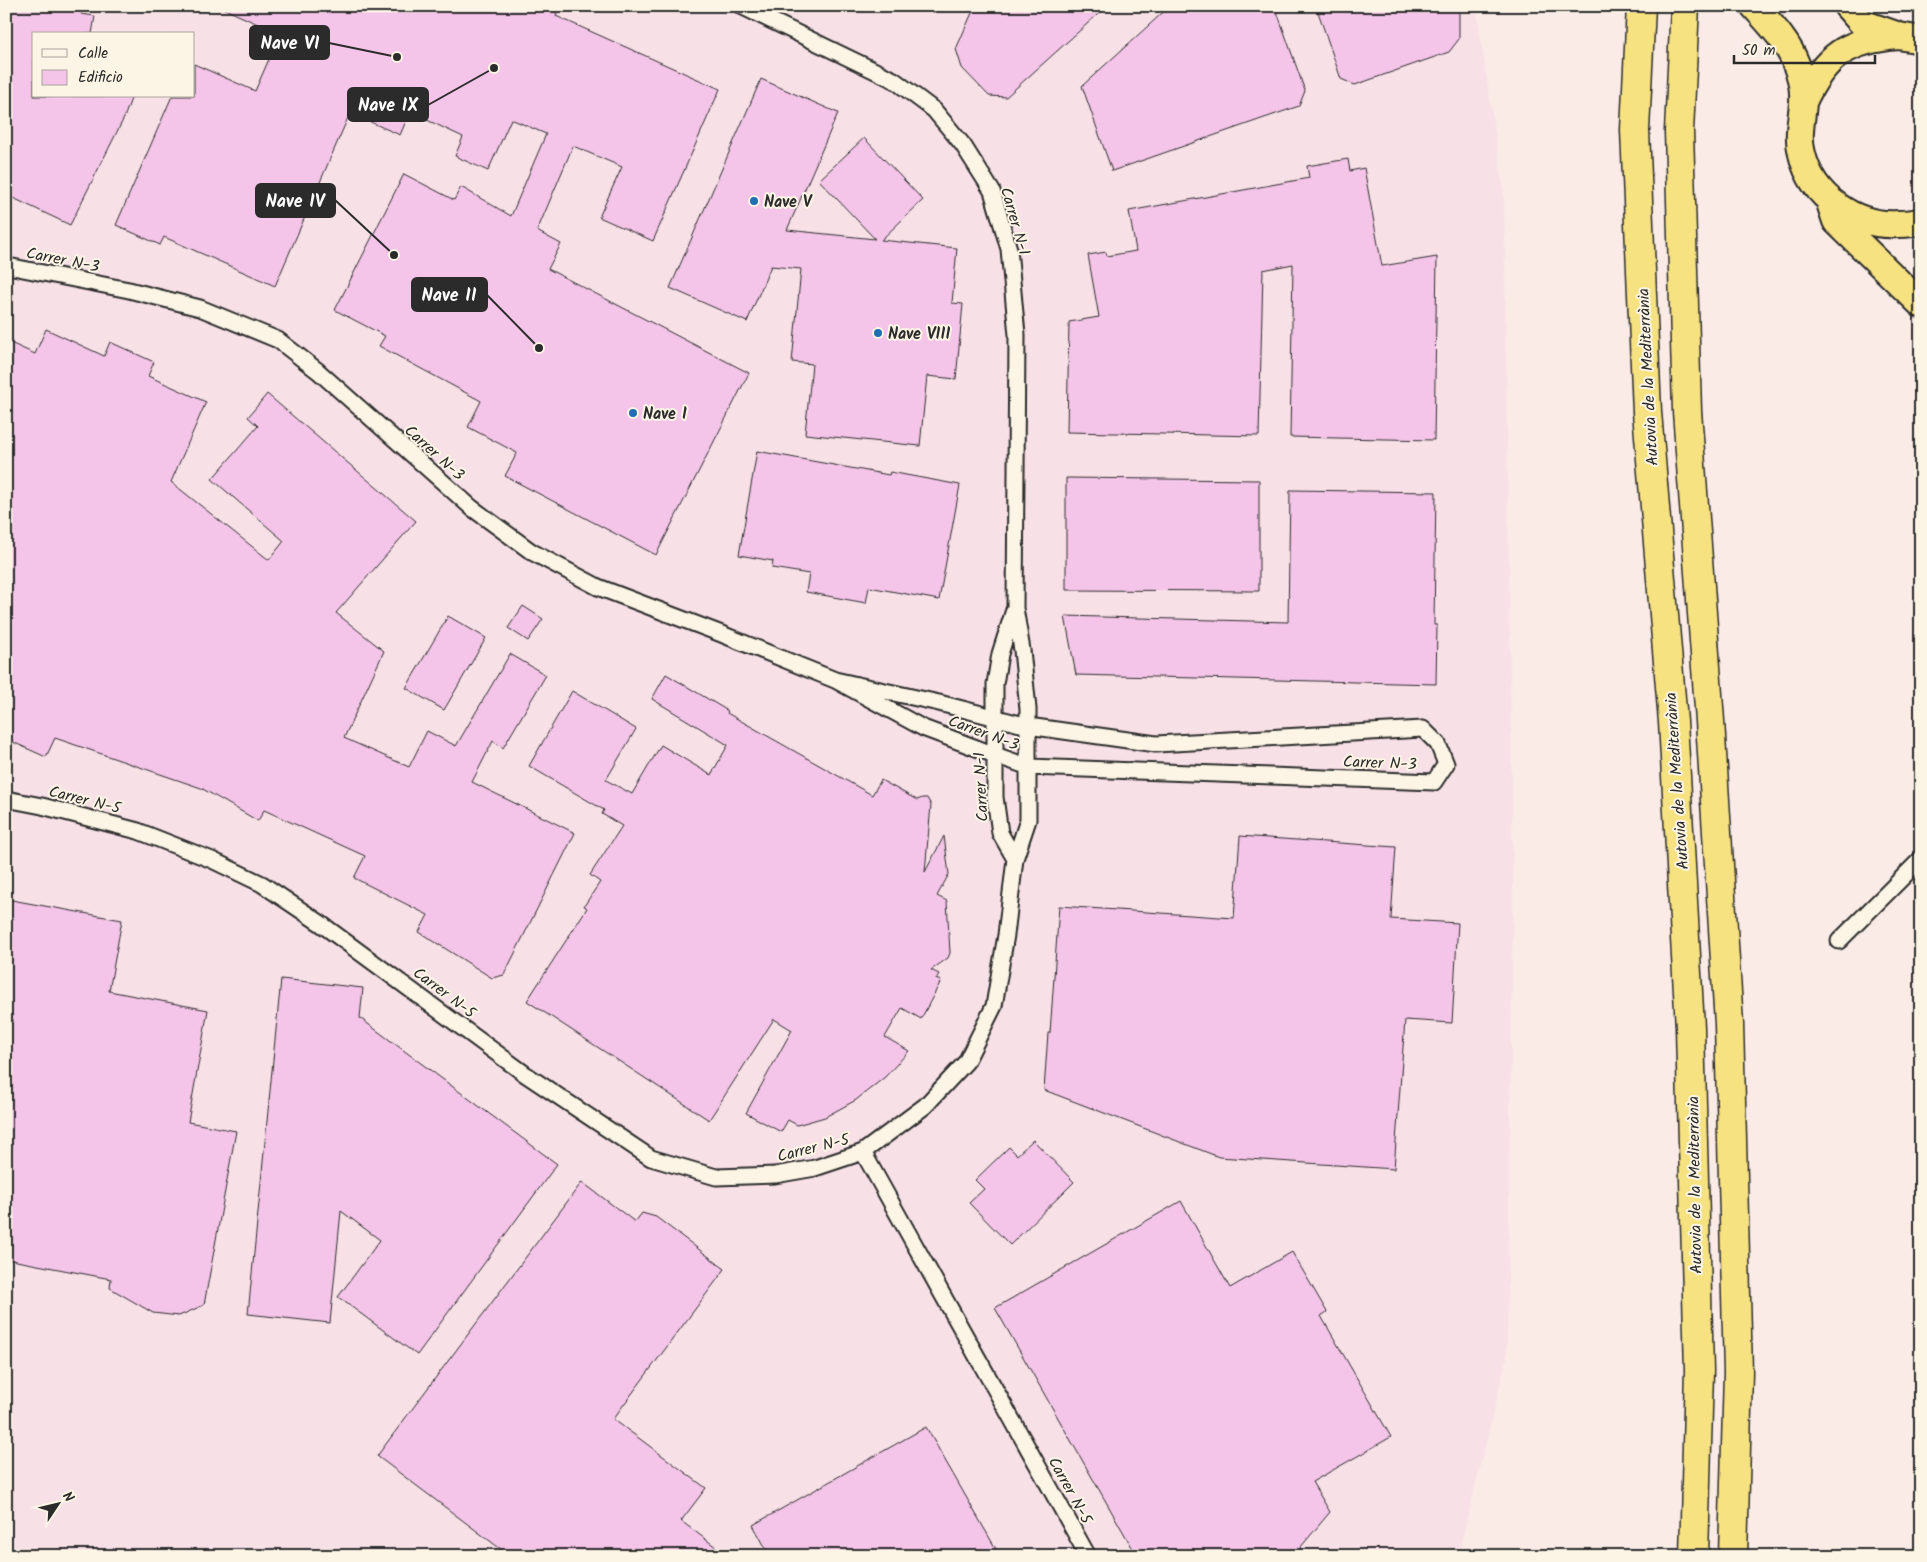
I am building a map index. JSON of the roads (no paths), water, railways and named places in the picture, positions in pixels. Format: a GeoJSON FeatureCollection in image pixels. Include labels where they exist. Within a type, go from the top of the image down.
{"type":"FeatureCollection","features":[{"type":"Feature","properties":{"kind":"highway","name":"Autovia de la Mediterrània"},"geometry":{"type":"LineString","coordinates":[[1641,6],[1636,130],[1647,412],[1673,722],[1690,1028],[1699,1371],[1694,1556]]}},
{"type":"Feature","properties":{"kind":"highway"},"geometry":{"type":"LineString","coordinates":[[1685,6],[1680,131],[1687,410],[1729,1024],[1738,1372],[1733,1556]]}},
{"type":"Feature","properties":{"kind":"highway"},"geometry":{"type":"LineString","coordinates":[[1754,6],[1778,33],[1796,64],[1803,88],[1799,128],[1802,155],[1812,179],[1829,200],[1855,217],[1884,225],[1919,224]]}},
{"type":"Feature","properties":{"kind":"highway"},"geometry":{"type":"LineString","coordinates":[[1847,6],[1862,23],[1910,38]]}},
{"type":"Feature","properties":{"kind":"highway"},"geometry":{"type":"LineString","coordinates":[[1803,102],[1814,79],[1830,60],[1851,46],[1874,38],[1910,38]]}},
{"type":"Feature","properties":{"kind":"highway"},"geometry":{"type":"LineString","coordinates":[[1829,200],[1836,220],[1921,304]]}},
{"type":"Feature","properties":{"kind":"street","name":"Carrer N-1"},"geometry":{"type":"LineString","coordinates":[[742,6],[894,80],[934,110],[963,145],[992,191],[1009,250],[1017,335],[1015,608],[1022,650],[1028,708],[1029,767],[1028,820],[1015,859]]}},
{"type":"Feature","properties":{"kind":"street","name":"Carrer N-3"},"geometry":{"type":"LineString","coordinates":[[13,267],[129,290],[200,308],[278,340],[318,371],[472,508],[532,552],[598,587],[719,633],[834,680],[923,728],[1029,767],[1434,782],[1446,764],[1438,744],[1423,729],[1156,744],[1028,726],[939,703],[834,680]]}},
{"type":"Feature","properties":{"kind":"street","name":"Carrer N-1"},"geometry":{"type":"LineString","coordinates":[[1015,608],[1000,654],[995,684],[995,797],[1000,833],[1015,859]]}},
{"type":"Feature","properties":{"kind":"street","name":"Carrer N-5"},"geometry":{"type":"LineString","coordinates":[[6,799],[42,806],[138,831],[212,860],[262,884],[320,923],[525,1074],[652,1158],[716,1177],[766,1175],[815,1168],[862,1152],[925,1106],[966,1062],[994,1006],[1006,935],[1015,859]]}},
{"type":"Feature","properties":{"kind":"street"},"geometry":{"type":"LineString","coordinates":[[1838,941],[1921,859]]}},
{"type":"Feature","properties":{"kind":"street","name":"Carrer N-5"},"geometry":{"type":"LineString","coordinates":[[862,1152],[1088,1556]]}},
{"type":"Feature","properties":{"kind":"place","name":"Nave VI"},"geometry":{"type":"Point","coordinates":[397,57]}},
{"type":"Feature","properties":{"kind":"place","name":"Nave IX"},"geometry":{"type":"Point","coordinates":[494,68]}},
{"type":"Feature","properties":{"kind":"place","name":"Nave V"},"geometry":{"type":"Point","coordinates":[754,201]}},
{"type":"Feature","properties":{"kind":"place","name":"Nave IV"},"geometry":{"type":"Point","coordinates":[394,255]}},
{"type":"Feature","properties":{"kind":"place","name":"Nave VIII"},"geometry":{"type":"Point","coordinates":[878,333]}},
{"type":"Feature","properties":{"kind":"place","name":"Nave II"},"geometry":{"type":"Point","coordinates":[539,348]}},
{"type":"Feature","properties":{"kind":"place","name":"Nave I"},"geometry":{"type":"Point","coordinates":[633,413]}}]}
